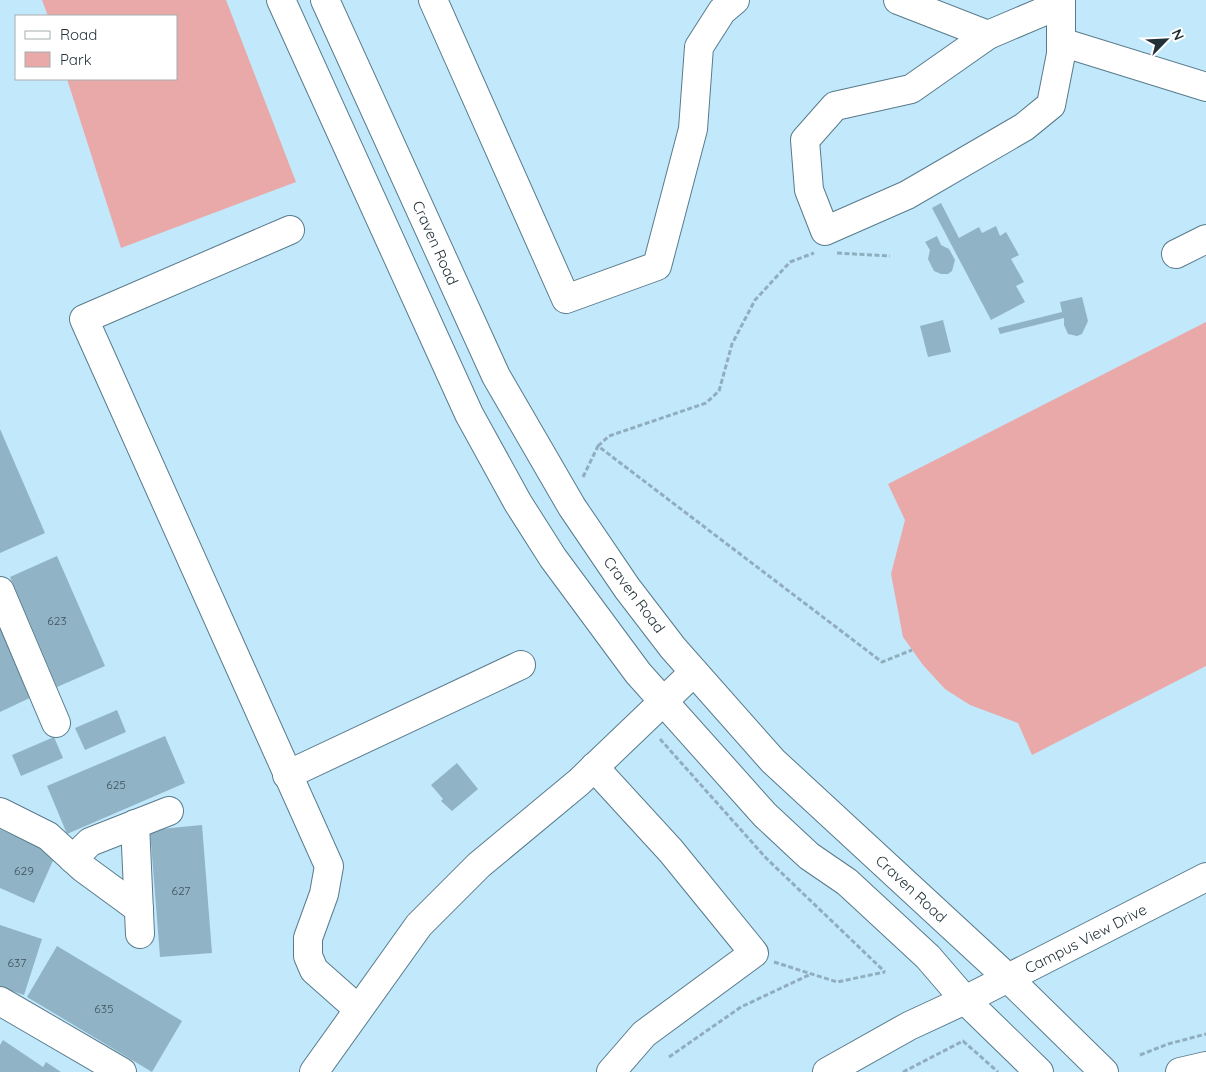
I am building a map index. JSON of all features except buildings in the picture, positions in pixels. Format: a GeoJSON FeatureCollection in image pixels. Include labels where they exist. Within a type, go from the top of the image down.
{"type":"FeatureCollection","features":[{"type":"Feature","properties":{"kind":"main road"},"geometry":{"type":"LineString","coordinates":[[281,0],[469,414],[518,503],[553,558],[638,673],[765,814],[809,856],[847,882],[928,957],[965,1000],[1039,1072]]}},
{"type":"Feature","properties":{"kind":"main road","name":"Craven Road"},"geometry":{"type":"LineString","coordinates":[[326,0],[496,376],[590,534],[627,588],[694,672],[773,760],[1008,978],[1104,1072]]}},
{"type":"Feature","properties":{"kind":"main road"},"geometry":{"type":"LineString","coordinates":[[433,0],[566,299],[657,266],[693,129],[699,47],[722,11],[735,0]]}},
{"type":"Feature","properties":{"kind":"main road"},"geometry":{"type":"LineString","coordinates":[[898,0],[988,35]]}},
{"type":"Feature","properties":{"kind":"main road"},"geometry":{"type":"LineString","coordinates":[[1061,2],[1061,42],[1051,105],[1024,127],[907,194],[825,231],[809,190],[805,140],[835,106],[911,89],[988,35],[1061,2]]}},
{"type":"Feature","properties":{"kind":"main road"},"geometry":{"type":"LineString","coordinates":[[1061,42],[1206,87]]}},
{"type":"Feature","properties":{"kind":"main road"},"geometry":{"type":"LineString","coordinates":[[290,230],[84,319],[329,866],[324,894],[308,938],[308,956],[314,970],[358,1009]]}},
{"type":"Feature","properties":{"kind":"main road"},"geometry":{"type":"LineString","coordinates":[[1176,254],[1206,239]]}},
{"type":"Feature","properties":{"kind":"main road"},"geometry":{"type":"LineString","coordinates":[[0,591],[56,722]]}},
{"type":"Feature","properties":{"kind":"main road"},"geometry":{"type":"LineString","coordinates":[[287,775],[521,665]]}},
{"type":"Feature","properties":{"kind":"main road"},"geometry":{"type":"LineString","coordinates":[[314,1072],[419,925],[479,865],[594,768],[664,703],[694,672]]}},
{"type":"Feature","properties":{"kind":"main road"},"geometry":{"type":"LineString","coordinates":[[594,768],[671,851],[754,953],[644,1034],[610,1072]]}},
{"type":"Feature","properties":{"kind":"main road"},"geometry":{"type":"LineString","coordinates":[[73,859],[90,842],[169,811]]}},
{"type":"Feature","properties":{"kind":"main road"},"geometry":{"type":"LineString","coordinates":[[0,812],[48,836],[140,922],[134,824]]}},
{"type":"Feature","properties":{"kind":"main road","name":"Campus View Drive"},"geometry":{"type":"LineString","coordinates":[[827,1072],[909,1026],[965,1000],[1206,878]]}},
{"type":"Feature","properties":{"kind":"main road"},"geometry":{"type":"LineString","coordinates":[[0,1001],[122,1072]]}},
{"type":"Feature","properties":{"kind":"main road"},"geometry":{"type":"LineString","coordinates":[[1180,1072],[1206,1066]]}},
{"type":"Feature","properties":{"kind":"path"},"geometry":{"type":"LineString","coordinates":[[579,484],[598,446],[609,436],[706,403],[719,391],[732,344],[755,300],[790,262],[815,253]]}},
{"type":"Feature","properties":{"kind":"path"},"geometry":{"type":"LineString","coordinates":[[832,253],[890,256]]}},
{"type":"Feature","properties":{"kind":"path"},"geometry":{"type":"LineString","coordinates":[[598,446],[882,662],[912,650]]}},
{"type":"Feature","properties":{"kind":"path"},"geometry":{"type":"LineString","coordinates":[[658,737],[766,858],[885,972],[837,982],[774,962]]}},
{"type":"Feature","properties":{"kind":"path"},"geometry":{"type":"LineString","coordinates":[[669,1057],[741,1007],[811,974]]}},
{"type":"Feature","properties":{"kind":"path"},"geometry":{"type":"LineString","coordinates":[[1140,1055],[1168,1044],[1206,1034]]}},
{"type":"Feature","properties":{"kind":"path"},"geometry":{"type":"LineString","coordinates":[[903,1072],[963,1041],[998,1072]]}},
{"type":"Feature","properties":{"kind":"green space"},"geometry":{"type":"Polygon","coordinates":[[[42,0],[226,0],[296,182],[121,248],[67,80],[178,80],[178,15],[48,15],[42,0]]]}},
{"type":"Feature","properties":{"kind":"green space"},"geometry":{"type":"Polygon","coordinates":[[[1206,322],[1206,666],[1032,755],[1018,723],[970,705],[945,689],[923,665],[903,637],[891,574],[905,520],[888,484],[1206,322]]]}}]}
